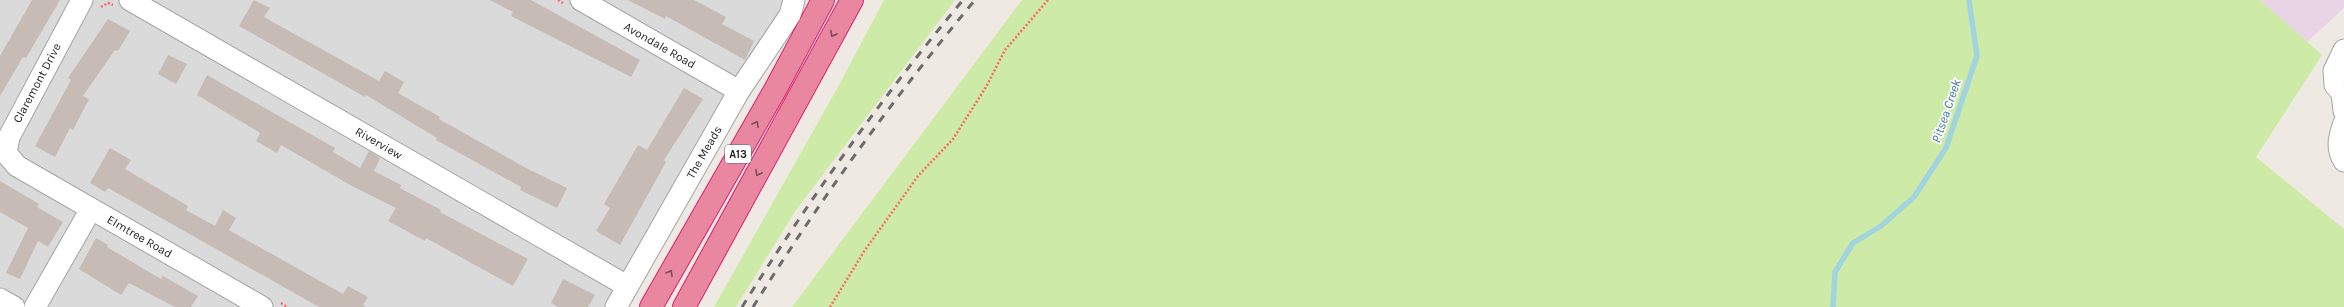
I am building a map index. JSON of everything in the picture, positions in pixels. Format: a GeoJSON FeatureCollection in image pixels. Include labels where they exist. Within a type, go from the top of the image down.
{"type":"FeatureCollection","features":[{"type":"Feature","properties":{"kind":"highway","name":"A13"},"geometry":{"type":"LineString","coordinates":[[651,307],[775,90],[823,0]]}},
{"type":"Feature","properties":{"kind":"highway","name":"A13"},"geometry":{"type":"LineString","coordinates":[[684,307],[852,0]]}},
{"type":"Feature","properties":{"kind":"street","name":"The Meads"},"geometry":{"type":"LineString","coordinates":[[616,307],[739,91],[790,15],[794,0]]}},
{"type":"Feature","properties":{"kind":"street","name":"Avondale Road"},"geometry":{"type":"LineString","coordinates":[[573,2],[739,91]]}},
{"type":"Feature","properties":{"kind":"street","name":"Claremont Drive"},"geometry":{"type":"LineString","coordinates":[[18,166],[6,153],[9,137],[91,4]]}},
{"type":"Feature","properties":{"kind":"street","name":"Riverview"},"geometry":{"type":"LineString","coordinates":[[125,4],[628,286]]}},
{"type":"Feature","properties":{"kind":"street"},"geometry":{"type":"LineString","coordinates":[[2344,50],[2334,71],[2335,85],[2342,93],[2344,111]]}},
{"type":"Feature","properties":{"kind":"street"},"geometry":{"type":"LineString","coordinates":[[2344,123],[2339,136],[2338,152],[2344,161]]}},
{"type":"Feature","properties":{"kind":"street","name":"Elmtree Road"},"geometry":{"type":"LineString","coordinates":[[18,166],[91,209],[268,303]]}},
{"type":"Feature","properties":{"kind":"street"},"geometry":{"type":"LineString","coordinates":[[35,307],[91,209]]}},
{"type":"Feature","properties":{"kind":"street"},"geometry":{"type":"LineString","coordinates":[[0,299],[14,307]]}},
{"type":"Feature","properties":{"kind":"path"},"geometry":{"type":"LineString","coordinates":[[558,0],[573,2]]}},
{"type":"Feature","properties":{"kind":"path"},"geometry":{"type":"LineString","coordinates":[[830,307],[866,250],[918,176],[953,139],[986,87],[1005,50],[1048,0]]}},
{"type":"Feature","properties":{"kind":"path"},"geometry":{"type":"LineString","coordinates":[[91,4],[125,4]]}},
{"type":"Feature","properties":{"kind":"path"},"geometry":{"type":"LineString","coordinates":[[268,303],[287,307]]}},
{"type":"Feature","properties":{"kind":"shaded area"},"geometry":{"type":"Polygon","coordinates":[[[0,0],[798,0],[621,307],[0,307],[0,0]]]}},
{"type":"Feature","properties":{"kind":"shaded area"},"geometry":{"type":"Polygon","coordinates":[[[2260,0],[2344,0],[2344,8],[2307,42],[2260,0]]]}},
{"type":"Feature","properties":{"kind":"green space"},"geometry":{"type":"Polygon","coordinates":[[[884,0],[955,0],[796,210],[736,307],[714,307],[838,87],[884,0]]]}},
{"type":"Feature","properties":{"kind":"green space"},"geometry":{"type":"Polygon","coordinates":[[[1022,0],[2260,0],[2322,55],[2256,157],[2344,229],[2344,307],[792,307],[1022,0]]]}},
{"type":"Feature","properties":{"kind":"building"},"geometry":{"type":"Polygon","coordinates":[[[32,0],[60,0],[26,58],[23,57],[0,96],[0,56],[32,0]]]}},
{"type":"Feature","properties":{"kind":"building"},"geometry":{"type":"Polygon","coordinates":[[[254,0],[270,8],[264,17],[379,81],[385,71],[404,82],[398,93],[440,117],[439,119],[526,168],[567,188],[557,208],[520,190],[521,187],[436,140],[437,138],[366,95],[365,97],[239,26],[254,0]]]}},
{"type":"Feature","properties":{"kind":"building"},"geometry":{"type":"Polygon","coordinates":[[[490,0],[531,0],[640,60],[631,77],[511,16],[513,12],[490,0]]]}},
{"type":"Feature","properties":{"kind":"building"},"geometry":{"type":"Polygon","coordinates":[[[628,0],[694,0],[726,17],[722,24],[754,41],[745,60],[666,16],[665,19],[628,0]]]}},
{"type":"Feature","properties":{"kind":"building"},"geometry":{"type":"Polygon","coordinates":[[[108,19],[130,31],[118,51],[115,50],[83,96],[89,99],[73,130],[70,128],[55,157],[35,146],[71,80],[68,78],[108,19]]]}},
{"type":"Feature","properties":{"kind":"building"},"geometry":{"type":"Polygon","coordinates":[[[168,55],[187,64],[176,84],[158,74],[168,55]]]}},
{"type":"Feature","properties":{"kind":"building"},"geometry":{"type":"Polygon","coordinates":[[[207,75],[335,148],[333,152],[360,168],[369,151],[380,158],[374,171],[401,185],[400,188],[441,210],[440,212],[528,259],[513,286],[426,238],[425,241],[388,221],[396,208],[352,186],[281,145],[277,153],[256,141],[260,133],[197,95],[207,75]]]}},
{"type":"Feature","properties":{"kind":"building"},"geometry":{"type":"Polygon","coordinates":[[[684,88],[703,99],[664,160],[666,162],[620,245],[596,231],[610,208],[604,204],[638,145],[647,150],[684,88]]]}},
{"type":"Feature","properties":{"kind":"building"},"geometry":{"type":"Polygon","coordinates":[[[110,148],[131,160],[125,169],[188,206],[186,210],[215,226],[223,210],[236,218],[229,230],[343,294],[348,286],[368,297],[363,305],[366,307],[319,307],[108,188],[105,192],[90,183],[110,148]]]}},
{"type":"Feature","properties":{"kind":"building"},"geometry":{"type":"Polygon","coordinates":[[[0,181],[39,204],[37,207],[63,222],[48,247],[38,241],[20,279],[6,273],[28,228],[0,212],[0,181]]]}},
{"type":"Feature","properties":{"kind":"building"},"geometry":{"type":"Polygon","coordinates":[[[96,238],[108,245],[107,247],[161,279],[163,276],[198,296],[191,307],[175,307],[129,283],[121,295],[79,269],[96,238]]]}},
{"type":"Feature","properties":{"kind":"building"},"geometry":{"type":"Polygon","coordinates":[[[563,279],[595,295],[588,307],[558,307],[551,303],[563,279]]]}},
{"type":"Feature","properties":{"kind":"waterway","name":"Pitsea Creek"},"geometry":{"type":"LineString","coordinates":[[1833,307],[1835,272],[1853,243],[1881,226],[1914,197],[1946,148],[1977,56],[1969,0]]}},
{"type":"Feature","properties":{"kind":"railway"},"geometry":{"type":"LineString","coordinates":[[742,307],[793,228],[847,150],[904,74],[963,0]]}},
{"type":"Feature","properties":{"kind":"railway"},"geometry":{"type":"LineString","coordinates":[[753,307],[831,188],[916,74],[975,0]]}}]}
